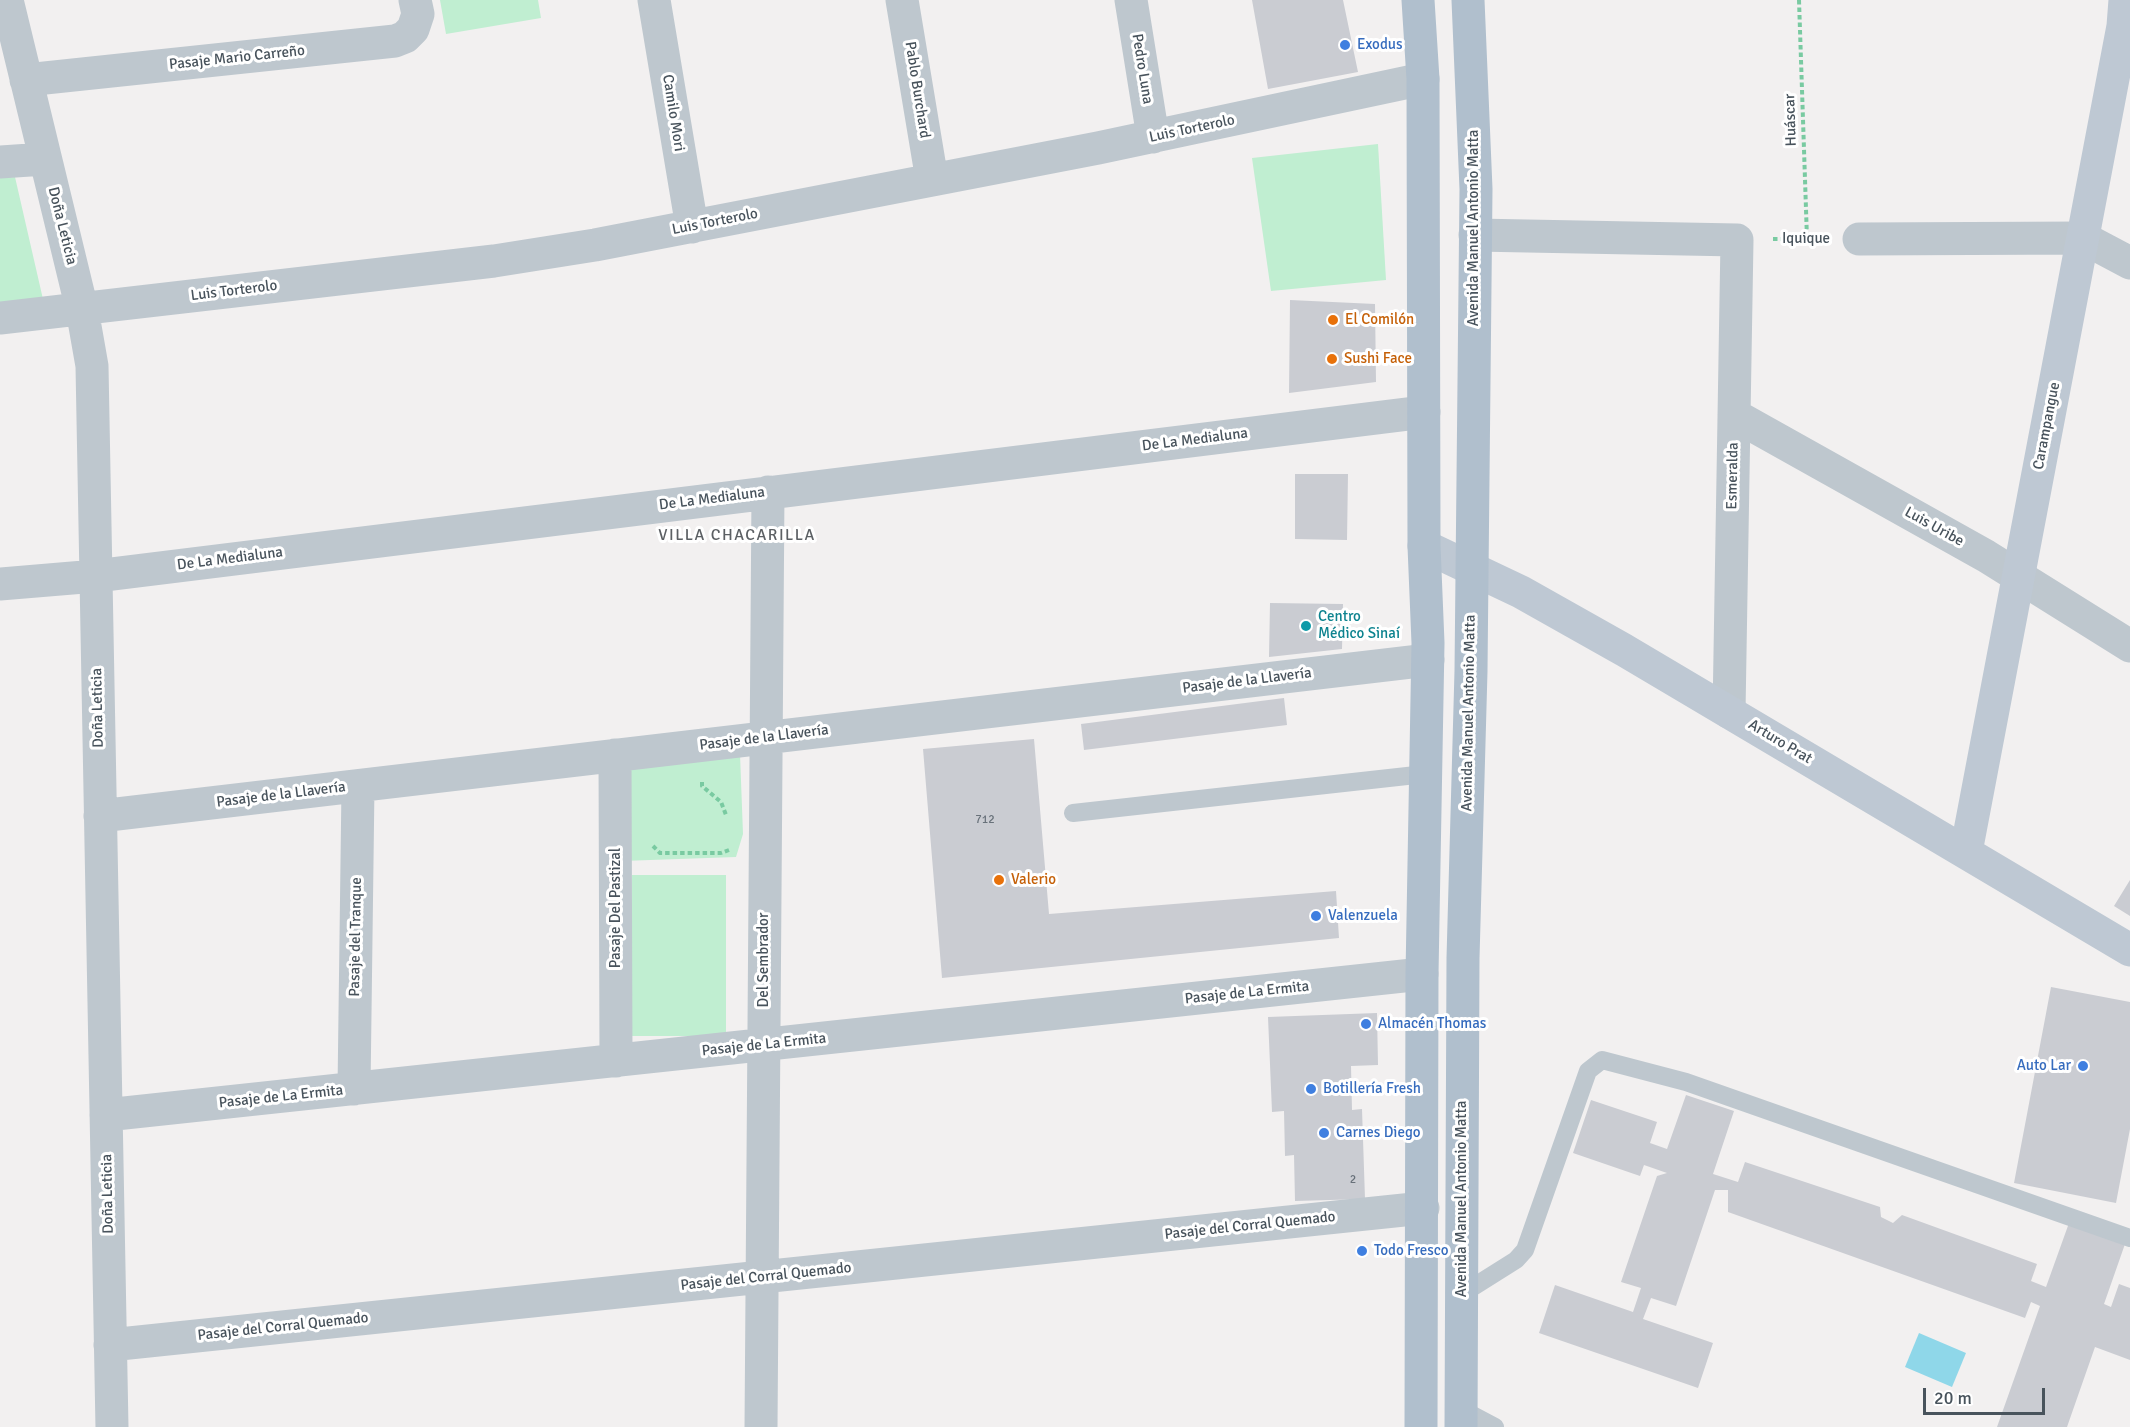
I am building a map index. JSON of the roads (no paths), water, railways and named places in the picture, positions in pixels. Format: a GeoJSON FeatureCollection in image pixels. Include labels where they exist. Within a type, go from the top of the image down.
{"type":"FeatureCollection","features":[{"type":"Feature","properties":{"kind":"main road"},"geometry":{"type":"LineString","coordinates":[[1419,0],[1423,79],[1424,546],[1428,660],[1422,974],[1421,1427]]}},
{"type":"Feature","properties":{"kind":"main road","name":"Avenida Manuel Antonio Matta"},"geometry":{"type":"LineString","coordinates":[[1461,1418],[1463,969],[1471,671],[1476,189],[1468,0]]}},
{"type":"Feature","properties":{"kind":"street","name":"Doña Leticia"},"geometry":{"type":"LineString","coordinates":[[7,0],[82,309],[92,366],[112,1427]]}},
{"type":"Feature","properties":{"kind":"street","name":"Pasaje Mario Carreño"},"geometry":{"type":"LineString","coordinates":[[26,80],[395,41],[405,37],[417,22],[415,0]]}},
{"type":"Feature","properties":{"kind":"street","name":"Camilo Mori"},"geometry":{"type":"LineString","coordinates":[[654,0],[692,227]]}},
{"type":"Feature","properties":{"kind":"street","name":"Pablo Burchard"},"geometry":{"type":"LineString","coordinates":[[902,0],[932,180]]}},
{"type":"Feature","properties":{"kind":"street","name":"Pedro Luna"},"geometry":{"type":"LineString","coordinates":[[1131,0],[1153,137]]}},
{"type":"Feature","properties":{"kind":"street","name":"Carampangue"},"geometry":{"type":"LineString","coordinates":[[1966,852],[2123,26],[2125,0]]}},
{"type":"Feature","properties":{"kind":"street","name":"Luis Torterolo"},"geometry":{"type":"LineString","coordinates":[[0,318],[494,261],[595,245],[1153,137],[1423,79]]}},
{"type":"Feature","properties":{"kind":"street"},"geometry":{"type":"LineString","coordinates":[[0,162],[45,159]]}},
{"type":"Feature","properties":{"kind":"street","name":"Esmeralda"},"geometry":{"type":"LineString","coordinates":[[1475,235],[1737,240],[1729,712]]}},
{"type":"Feature","properties":{"kind":"street"},"geometry":{"type":"LineString","coordinates":[[1859,239],[2082,238],[2130,263]]}},
{"type":"Feature","properties":{"kind":"street","name":"De La Medialuna"},"geometry":{"type":"LineString","coordinates":[[0,584],[96,576],[1424,411]]}},
{"type":"Feature","properties":{"kind":"street","name":"Luis Uribe"},"geometry":{"type":"LineString","coordinates":[[1734,416],[1976,550],[2130,646]]}},
{"type":"Feature","properties":{"kind":"street","name":"Del Sembrador"},"geometry":{"type":"LineString","coordinates":[[761,1427],[768,492]]}},
{"type":"Feature","properties":{"kind":"street","name":"Arturo Prat"},"geometry":{"type":"LineString","coordinates":[[1424,546],[1521,592],[1729,712],[2130,950]]}},
{"type":"Feature","properties":{"kind":"street","name":"Pasaje de la Llavería"},"geometry":{"type":"LineString","coordinates":[[100,816],[1428,660]]}},
{"type":"Feature","properties":{"kind":"street","name":"Pasaje Del Pastizal"},"geometry":{"type":"LineString","coordinates":[[615,755],[616,1061]]}},
{"type":"Feature","properties":{"kind":"street","name":"Pasaje del Tranque"},"geometry":{"type":"LineString","coordinates":[[354,1089],[358,786]]}},
{"type":"Feature","properties":{"kind":"street","name":"Pasaje de La Ermita"},"geometry":{"type":"LineString","coordinates":[[106,1115],[1422,974]]}},
{"type":"Feature","properties":{"kind":"street","name":"Pasaje del Corral Quemado"},"geometry":{"type":"LineString","coordinates":[[110,1345],[1423,1208]]}},
{"type":"Feature","properties":{"kind":"lane"},"geometry":{"type":"LineString","coordinates":[[1073,813],[1425,774]]}},
{"type":"Feature","properties":{"kind":"lane"},"geometry":{"type":"LineString","coordinates":[[1462,1294],[1516,1260],[1525,1250],[1588,1071],[1602,1060],[1686,1082],[2130,1238]]}},
{"type":"Feature","properties":{"kind":"lane"},"geometry":{"type":"LineString","coordinates":[[1461,1418],[1495,1427]]}},
{"type":"Feature","properties":{"kind":"water"},"geometry":{"type":"Polygon","coordinates":[[[1919,1333],[1966,1353],[1952,1387],[1905,1367],[1919,1333]]]}},
{"type":"Feature","properties":{"kind":"place","name":"Exodus"},"geometry":{"type":"Point","coordinates":[1345,45]}},
{"type":"Feature","properties":{"kind":"place","name":"El Comilón"},"geometry":{"type":"Point","coordinates":[1333,320]}},
{"type":"Feature","properties":{"kind":"place","name":"Sushi Face"},"geometry":{"type":"Point","coordinates":[1332,359]}},
{"type":"Feature","properties":{"kind":"place","name":"Centro Médico Sinaí"},"geometry":{"type":"Point","coordinates":[1306,626]}},
{"type":"Feature","properties":{"kind":"place","name":"Valerio"},"geometry":{"type":"Point","coordinates":[999,880]}},
{"type":"Feature","properties":{"kind":"place","name":"Valenzuela"},"geometry":{"type":"Point","coordinates":[1316,916]}},
{"type":"Feature","properties":{"kind":"place","name":"Almacén Thomas"},"geometry":{"type":"Point","coordinates":[1366,1024]}},
{"type":"Feature","properties":{"kind":"place","name":"Auto Lar"},"geometry":{"type":"Point","coordinates":[2083,1066]}},
{"type":"Feature","properties":{"kind":"place","name":"Botillería Fresh"},"geometry":{"type":"Point","coordinates":[1311,1089]}},
{"type":"Feature","properties":{"kind":"place","name":"Carnes Diego"},"geometry":{"type":"Point","coordinates":[1324,1133]}},
{"type":"Feature","properties":{"kind":"place","name":"Todo Fresco"},"geometry":{"type":"Point","coordinates":[1362,1251]}},
{"type":"Feature","properties":{"kind":"district","name":"VILLA CHACARILLA"},"geometry":{"type":"Point","coordinates":[737,536]}}]}
